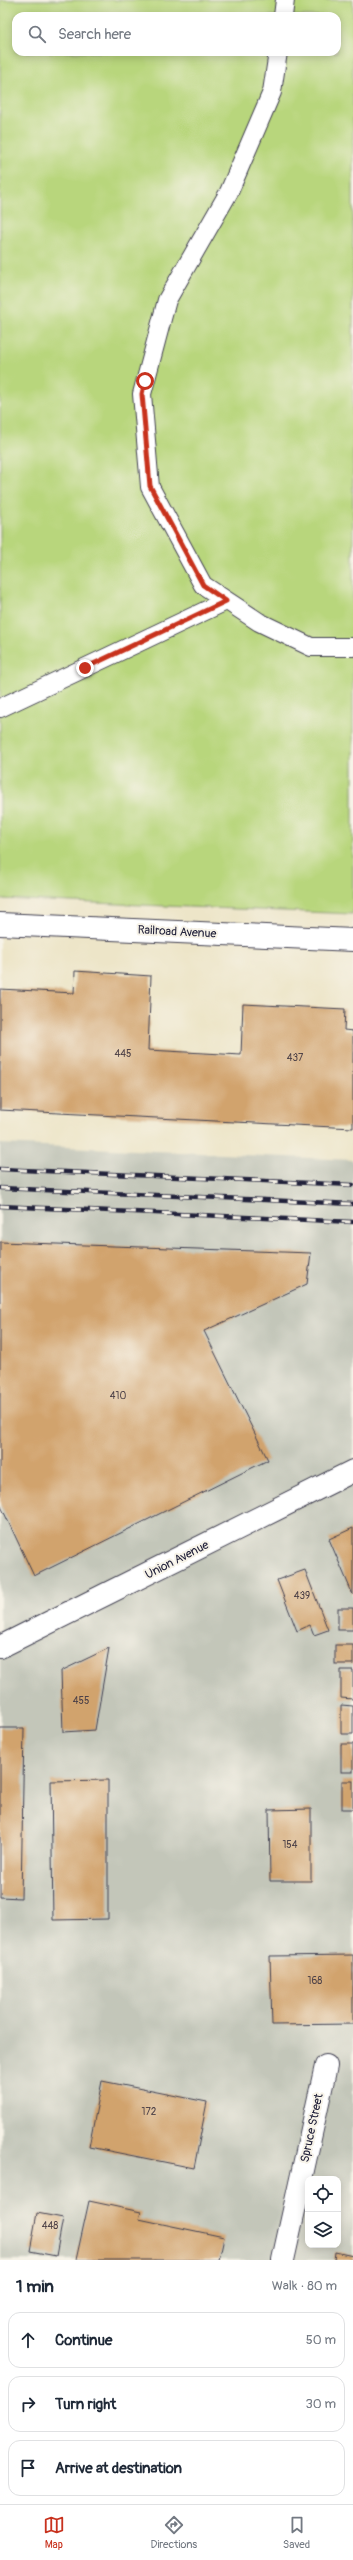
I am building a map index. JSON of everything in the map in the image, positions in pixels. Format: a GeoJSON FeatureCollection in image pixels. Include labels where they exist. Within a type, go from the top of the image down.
{"type":"FeatureCollection","features":[{"type":"Feature","properties":{"kind":"street","name":"Railroad Avenue"},"geometry":{"type":"LineString","coordinates":[[0,924],[353,940]]}},
{"type":"Feature","properties":{"kind":"street","name":"Union Avenue"},"geometry":{"type":"LineString","coordinates":[[0,1647],[353,1471]]}},
{"type":"Feature","properties":{"kind":"street","name":"Spruce Street"},"geometry":{"type":"LineString","coordinates":[[283,2260],[326,2066]]}},
{"type":"Feature","properties":{"kind":"lane"},"geometry":{"type":"LineString","coordinates":[[284,12],[285,0]]}},
{"type":"Feature","properties":{"kind":"lane"},"geometry":{"type":"LineString","coordinates":[[277,56],[272,92],[229,192],[167,300],[142,394],[150,486],[203,585],[259,622],[311,647],[353,647]]}},
{"type":"Feature","properties":{"kind":"lane"},"geometry":{"type":"LineString","coordinates":[[0,708],[226,601]]}},
{"type":"Feature","properties":{"kind":"shaded area"},"geometry":{"type":"Polygon","coordinates":[[[0,1144],[353,1160],[353,2260],[0,2260],[0,1144]]]}},
{"type":"Feature","properties":{"kind":"green space"},"geometry":{"type":"Polygon","coordinates":[[[0,0],[353,0],[353,914],[0,899],[0,0]]]}},
{"type":"Feature","properties":{"kind":"building"},"geometry":{"type":"Polygon","coordinates":[[[75,971],[151,976],[148,1050],[241,1055],[243,1004],[345,1009],[344,1030],[353,1031],[353,1128],[0,1110],[0,989],[74,993],[75,971]]]}},
{"type":"Feature","properties":{"kind":"building"},"geometry":{"type":"Polygon","coordinates":[[[0,1242],[311,1253],[307,1284],[204,1331],[268,1460],[34,1576],[0,1504],[0,1242]]]}},
{"type":"Feature","properties":{"kind":"building"},"geometry":{"type":"Polygon","coordinates":[[[353,1528],[353,1595],[329,1539],[353,1528]]]}},
{"type":"Feature","properties":{"kind":"building"},"geometry":{"type":"Polygon","coordinates":[[[305,1570],[328,1630],[314,1635],[310,1625],[297,1631],[277,1580],[305,1570]]]}},
{"type":"Feature","properties":{"kind":"building"},"geometry":{"type":"Polygon","coordinates":[[[338,1608],[353,1608],[353,1630],[338,1630],[338,1608]]]}},
{"type":"Feature","properties":{"kind":"building"},"geometry":{"type":"Polygon","coordinates":[[[335,1645],[353,1645],[353,1664],[335,1664],[335,1645]]]}},
{"type":"Feature","properties":{"kind":"building"},"geometry":{"type":"Polygon","coordinates":[[[109,1648],[95,1730],[63,1732],[61,1671],[109,1648]]]}},
{"type":"Feature","properties":{"kind":"building"},"geometry":{"type":"Polygon","coordinates":[[[341,1670],[353,1670],[353,1699],[341,1698],[341,1670]]]}},
{"type":"Feature","properties":{"kind":"building"},"geometry":{"type":"Polygon","coordinates":[[[341,1705],[353,1706],[353,1734],[341,1734],[341,1705]]]}},
{"type":"Feature","properties":{"kind":"building"},"geometry":{"type":"Polygon","coordinates":[[[0,1728],[24,1728],[21,1898],[0,1897],[0,1728]]]}},
{"type":"Feature","properties":{"kind":"building"},"geometry":{"type":"Polygon","coordinates":[[[341,1744],[353,1744],[353,1772],[341,1772],[341,1744]]]}},
{"type":"Feature","properties":{"kind":"building"},"geometry":{"type":"Polygon","coordinates":[[[108,1780],[108,1919],[53,1920],[51,1781],[108,1780]]]}},
{"type":"Feature","properties":{"kind":"building"},"geometry":{"type":"Polygon","coordinates":[[[342,1781],[353,1781],[353,1809],[342,1809],[342,1781]]]}},
{"type":"Feature","properties":{"kind":"building"},"geometry":{"type":"Polygon","coordinates":[[[311,1809],[311,1881],[270,1881],[269,1810],[311,1809]]]}},
{"type":"Feature","properties":{"kind":"building"},"geometry":{"type":"Polygon","coordinates":[[[353,1955],[353,2024],[272,2025],[270,1956],[353,1955]]]}},
{"type":"Feature","properties":{"kind":"building"},"geometry":{"type":"Polygon","coordinates":[[[102,2081],[207,2102],[194,2168],[89,2147],[102,2081]]]}},
{"type":"Feature","properties":{"kind":"building"},"geometry":{"type":"Polygon","coordinates":[[[89,2201],[141,2212],[139,2219],[224,2237],[219,2260],[76,2260],[89,2201]]]}},
{"type":"Feature","properties":{"kind":"building"},"geometry":{"type":"Polygon","coordinates":[[[37,2213],[63,2218],[56,2256],[30,2251],[37,2213]]]}},
{"type":"Feature","properties":{"kind":"building"},"geometry":{"type":"Polygon","coordinates":[[[335,2252],[353,2256],[353,2260],[334,2260],[335,2252]]]}},
{"type":"Feature","properties":{"kind":"railway"},"geometry":{"type":"LineString","coordinates":[[0,1169],[353,1185]]}},
{"type":"Feature","properties":{"kind":"railway"},"geometry":{"type":"LineString","coordinates":[[0,1188],[353,1204]]}},
{"type":"Feature","properties":{"kind":"railway"},"geometry":{"type":"LineString","coordinates":[[0,1206],[353,1222]]}},
{"type":"Feature","properties":{"kind":"route"},"geometry":{"type":"LineString","coordinates":[[85,668],[226,601],[203,585],[150,486],[142,394],[145,381]]}}]}
